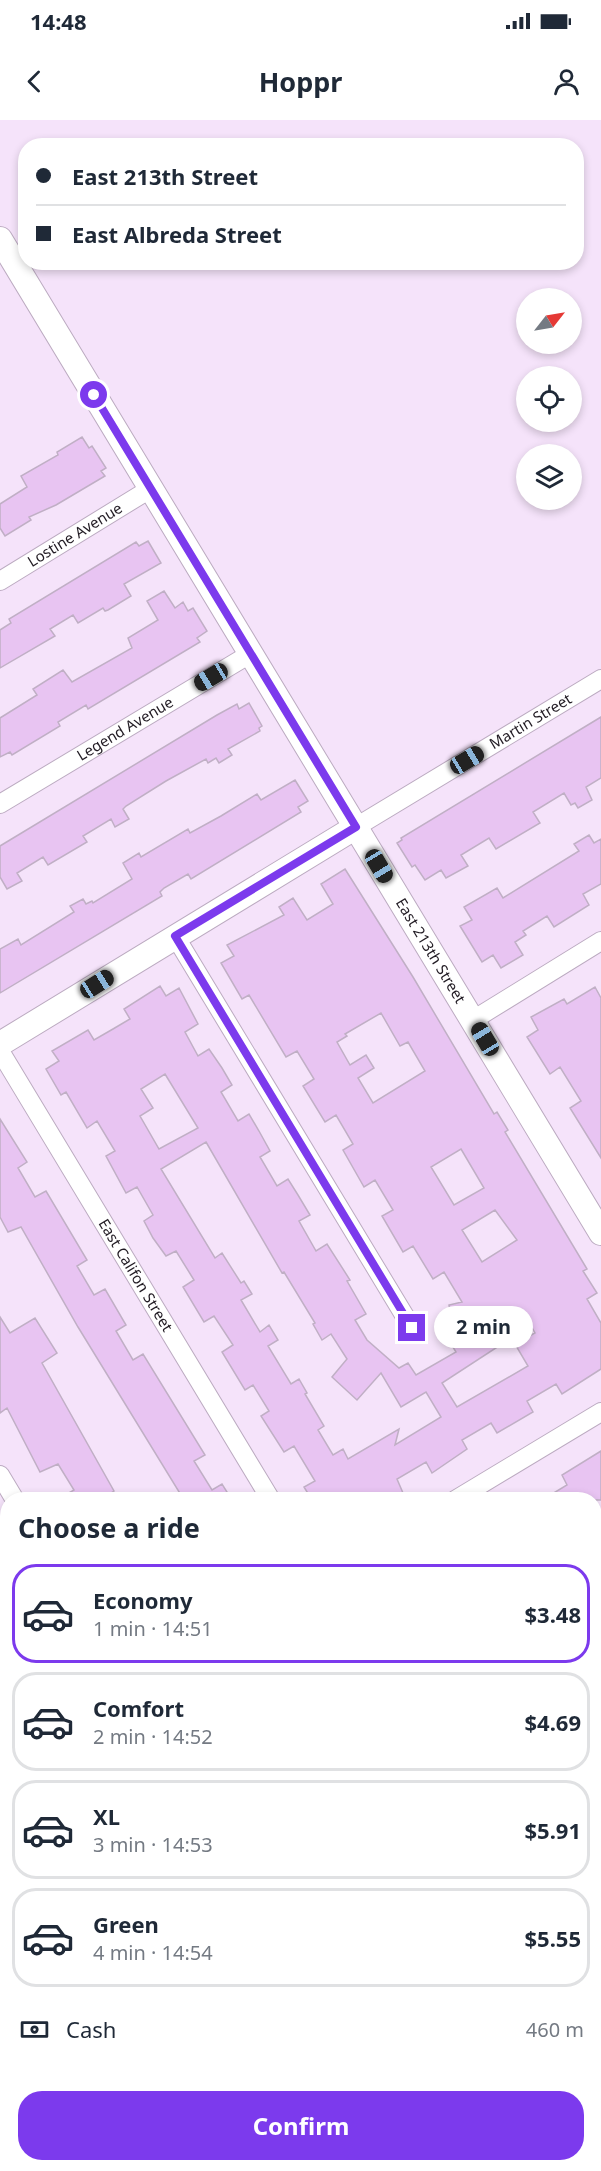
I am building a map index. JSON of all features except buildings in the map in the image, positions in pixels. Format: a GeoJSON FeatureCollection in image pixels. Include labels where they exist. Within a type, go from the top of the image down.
{"type":"FeatureCollection","features":[{"type":"Feature","properties":{"kind":"street","name":"East 213th Street"},"geometry":{"type":"LineString","coordinates":[[0,239],[18,269]]}},
{"type":"Feature","properties":{"kind":"street","name":"East 213th Street"},"geometry":{"type":"LineString","coordinates":[[19,270],[601,1233]]}},
{"type":"Feature","properties":{"kind":"street","name":"Lostine Avenue"},"geometry":{"type":"LineString","coordinates":[[0,581],[150,489]]}},
{"type":"Feature","properties":{"kind":"street","name":"Legend Avenue"},"geometry":{"type":"LineString","coordinates":[[0,804],[250,654]]}},
{"type":"Feature","properties":{"kind":"street","name":"Martin Street"},"geometry":{"type":"LineString","coordinates":[[0,1044],[601,679]]}},
{"type":"Feature","properties":{"kind":"street"},"geometry":{"type":"LineString","coordinates":[[175,936],[412,1328]]}},
{"type":"Feature","properties":{"kind":"street"},"geometry":{"type":"LineString","coordinates":[[473,1020],[601,941]]}},
{"type":"Feature","properties":{"kind":"street","name":"East Califon Street"},"geometry":{"type":"LineString","coordinates":[[0,1052],[266,1492]]}},
{"type":"Feature","properties":{"kind":"street"},"geometry":{"type":"LineString","coordinates":[[468,1492],[601,1412]]}},
{"type":"Feature","properties":{"kind":"street"},"geometry":{"type":"LineString","coordinates":[[0,1475],[10,1492]]}},
{"type":"Feature","properties":{"kind":"route"},"geometry":{"type":"LineString","coordinates":[[94,395],[356,827],[175,936],[412,1328]]}}]}
